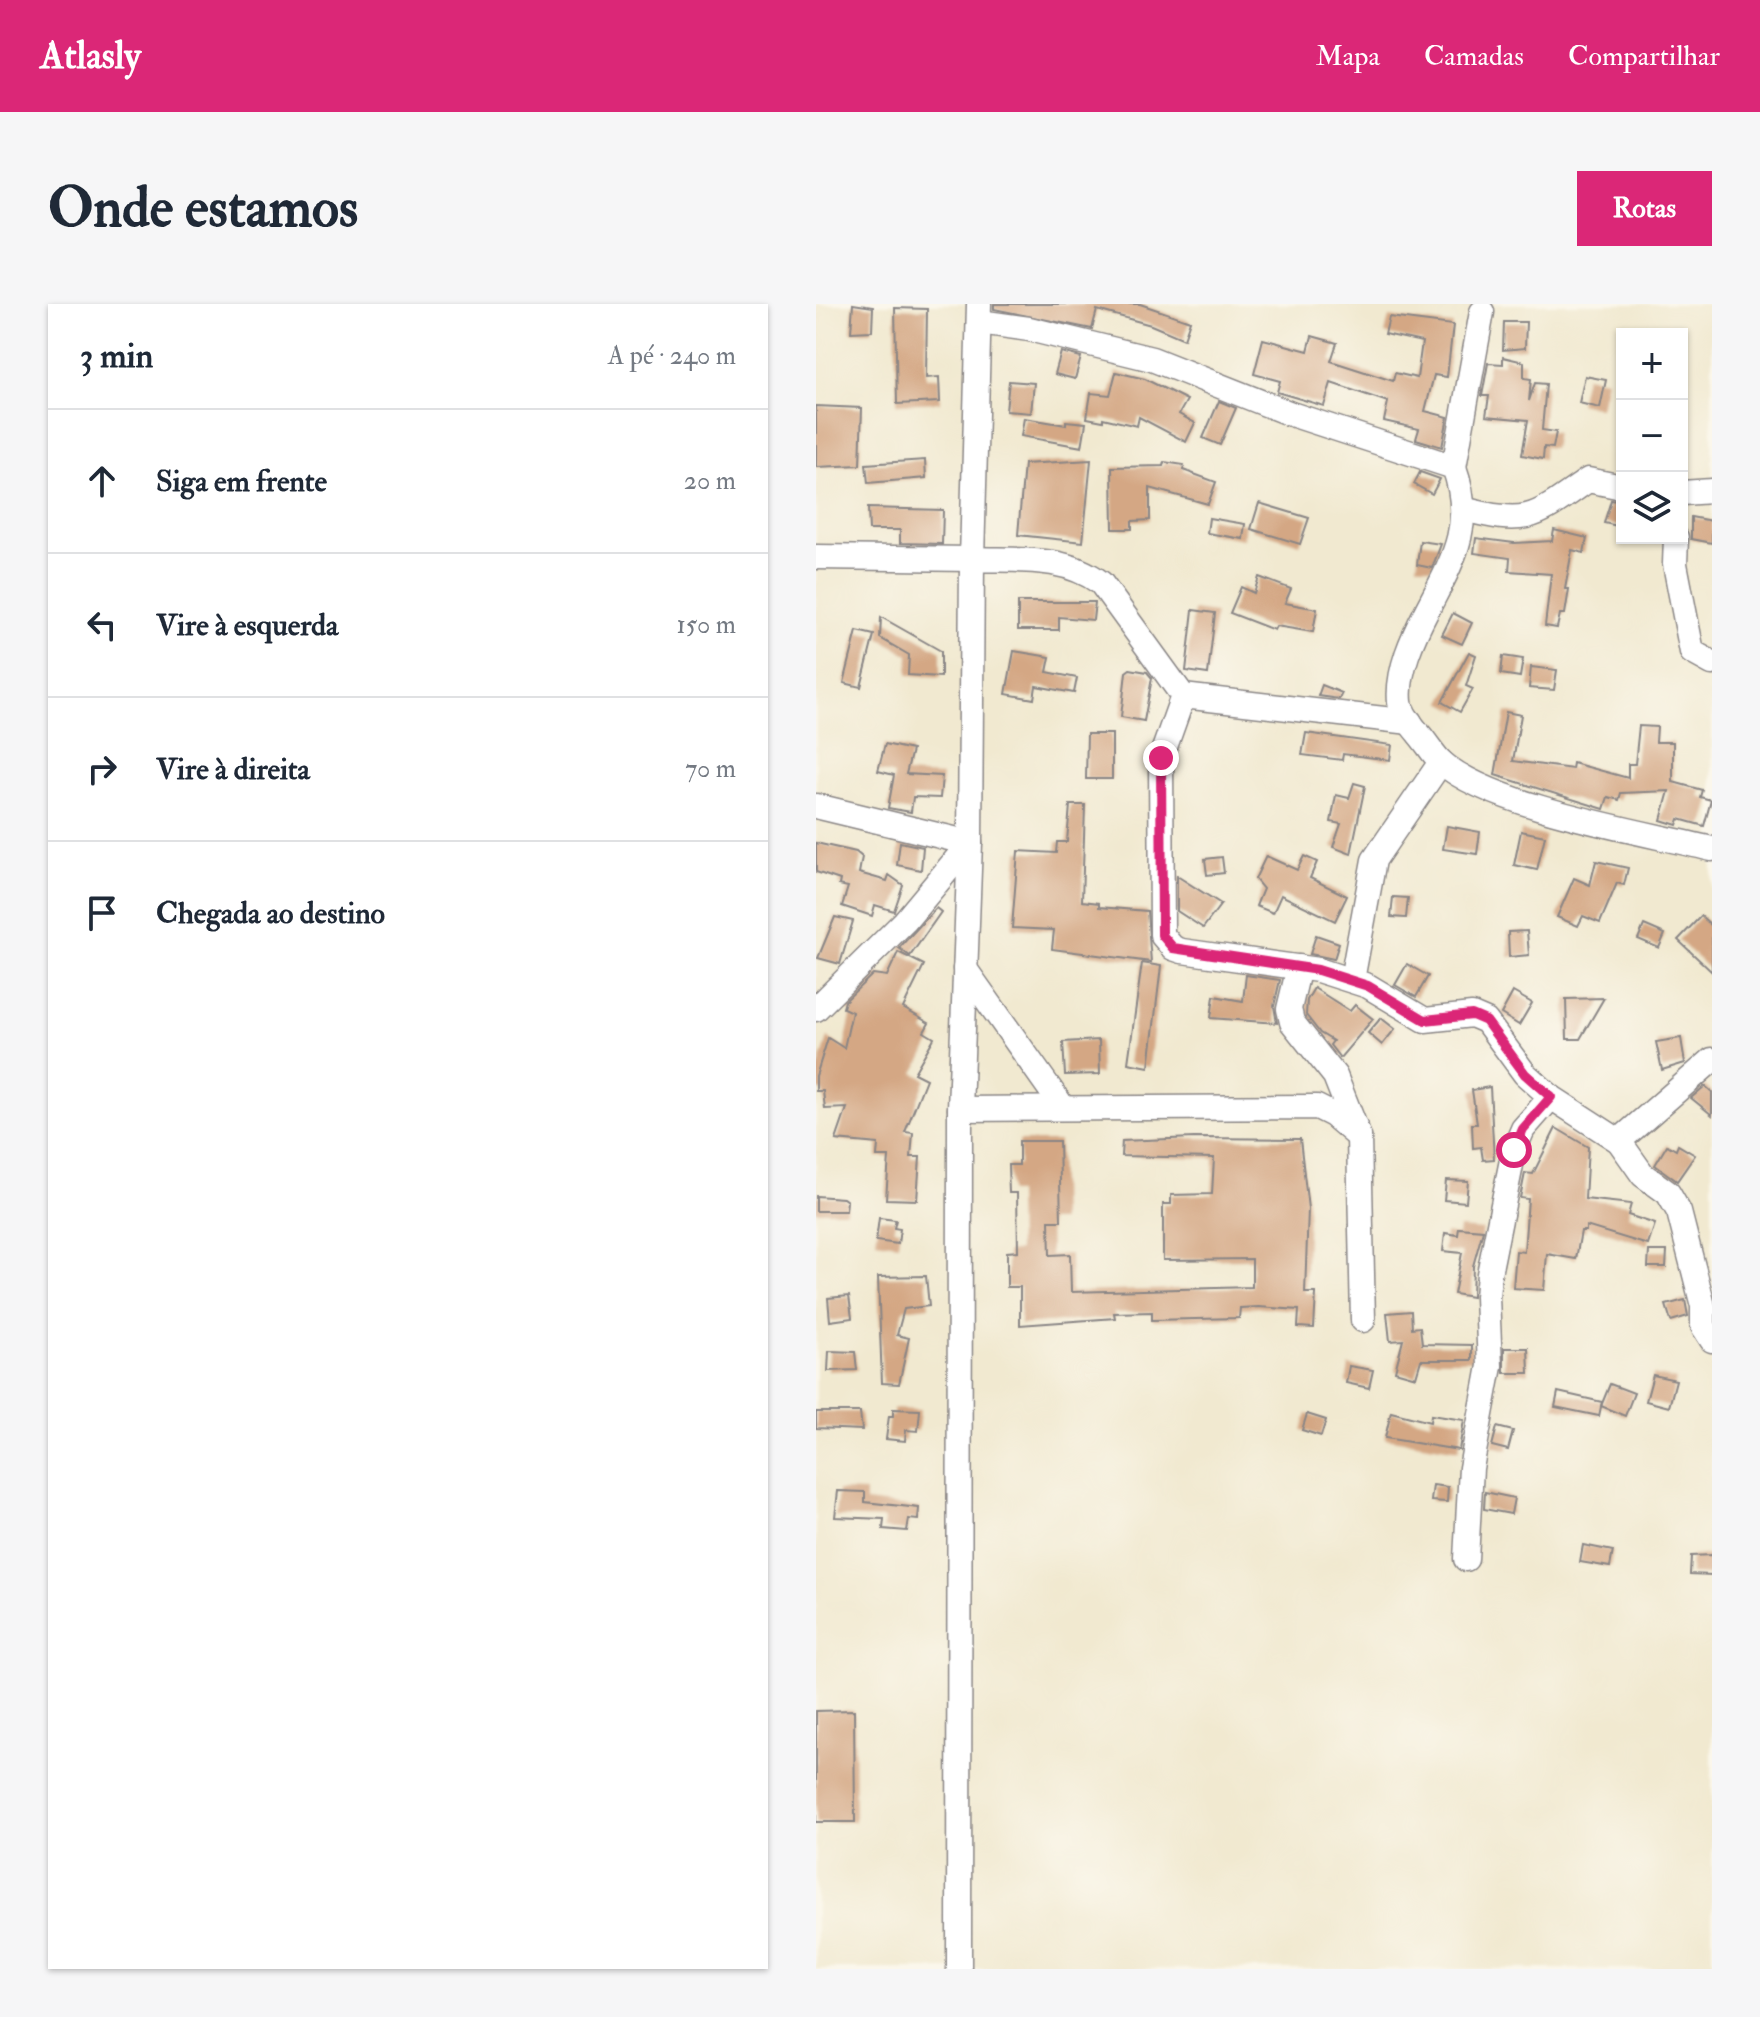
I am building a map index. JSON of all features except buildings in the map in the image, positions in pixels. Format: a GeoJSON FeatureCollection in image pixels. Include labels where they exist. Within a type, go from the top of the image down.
{"type":"FeatureCollection","features":[{"type":"Feature","properties":{"kind":"street"},"geometry":{"type":"LineString","coordinates":[[1482,312],[1454,467],[1461,487],[1463,509],[1457,552],[1411,642],[1400,686],[1400,706],[1441,762],[1508,797],[1712,849]]}},
{"type":"Feature","properties":{"kind":"street"},"geometry":{"type":"LineString","coordinates":[[959,1969],[960,1109],[970,843],[972,559],[979,313],[1029,329],[1152,359],[1291,414],[1454,467]]}},
{"type":"Feature","properties":{"kind":"street"},"geometry":{"type":"LineString","coordinates":[[1463,509],[1506,520],[1522,519],[1543,512],[1588,480],[1616,486]]}},
{"type":"Feature","properties":{"kind":"street"},"geometry":{"type":"LineString","coordinates":[[1688,493],[1712,491]]}},
{"type":"Feature","properties":{"kind":"street"},"geometry":{"type":"LineString","coordinates":[[1676,544],[1675,564],[1692,652],[1712,663]]}},
{"type":"Feature","properties":{"kind":"street"},"geometry":{"type":"LineString","coordinates":[[816,557],[1064,563],[1083,570],[1101,583],[1183,696],[1410,722]]}},
{"type":"Feature","properties":{"kind":"street"},"geometry":{"type":"LineString","coordinates":[[1183,696],[1161,758],[1162,935],[1173,948],[1182,951],[1299,967],[1352,980],[1425,1020],[1472,1015],[1486,1021],[1525,1074],[1551,1097],[1619,1141],[1643,1175],[1668,1193],[1679,1212],[1703,1306],[1703,1326],[1712,1340]]}},
{"type":"Feature","properties":{"kind":"street"},"geometry":{"type":"LineString","coordinates":[[1352,980],[1374,860],[1441,762]]}},
{"type":"Feature","properties":{"kind":"street"},"geometry":{"type":"LineString","coordinates":[[816,806],[970,843]]}},
{"type":"Feature","properties":{"kind":"street"},"geometry":{"type":"LineString","coordinates":[[816,1009],[905,921],[970,843]]}},
{"type":"Feature","properties":{"kind":"street"},"geometry":{"type":"LineString","coordinates":[[1299,967],[1289,1009],[1292,1022],[1335,1076],[1359,1137],[1363,1320]]}},
{"type":"Feature","properties":{"kind":"street"},"geometry":{"type":"LineString","coordinates":[[965,969],[1062,1106]]}},
{"type":"Feature","properties":{"kind":"street"},"geometry":{"type":"LineString","coordinates":[[1619,1141],[1712,1060]]}},
{"type":"Feature","properties":{"kind":"street"},"geometry":{"type":"LineString","coordinates":[[1466,1559],[1471,1468],[1490,1366],[1489,1274],[1514,1150],[1523,1129],[1551,1097]]}},
{"type":"Feature","properties":{"kind":"street"},"geometry":{"type":"LineString","coordinates":[[960,1109],[1062,1106],[1317,1107],[1359,1137]]}},
{"type":"Feature","properties":{"kind":"route"},"geometry":{"type":"LineString","coordinates":[[1161,758],[1162,935],[1173,948],[1318,970],[1368,986],[1425,1020],[1472,1015],[1486,1021],[1525,1074],[1551,1097],[1523,1129],[1514,1150]]}}]}
